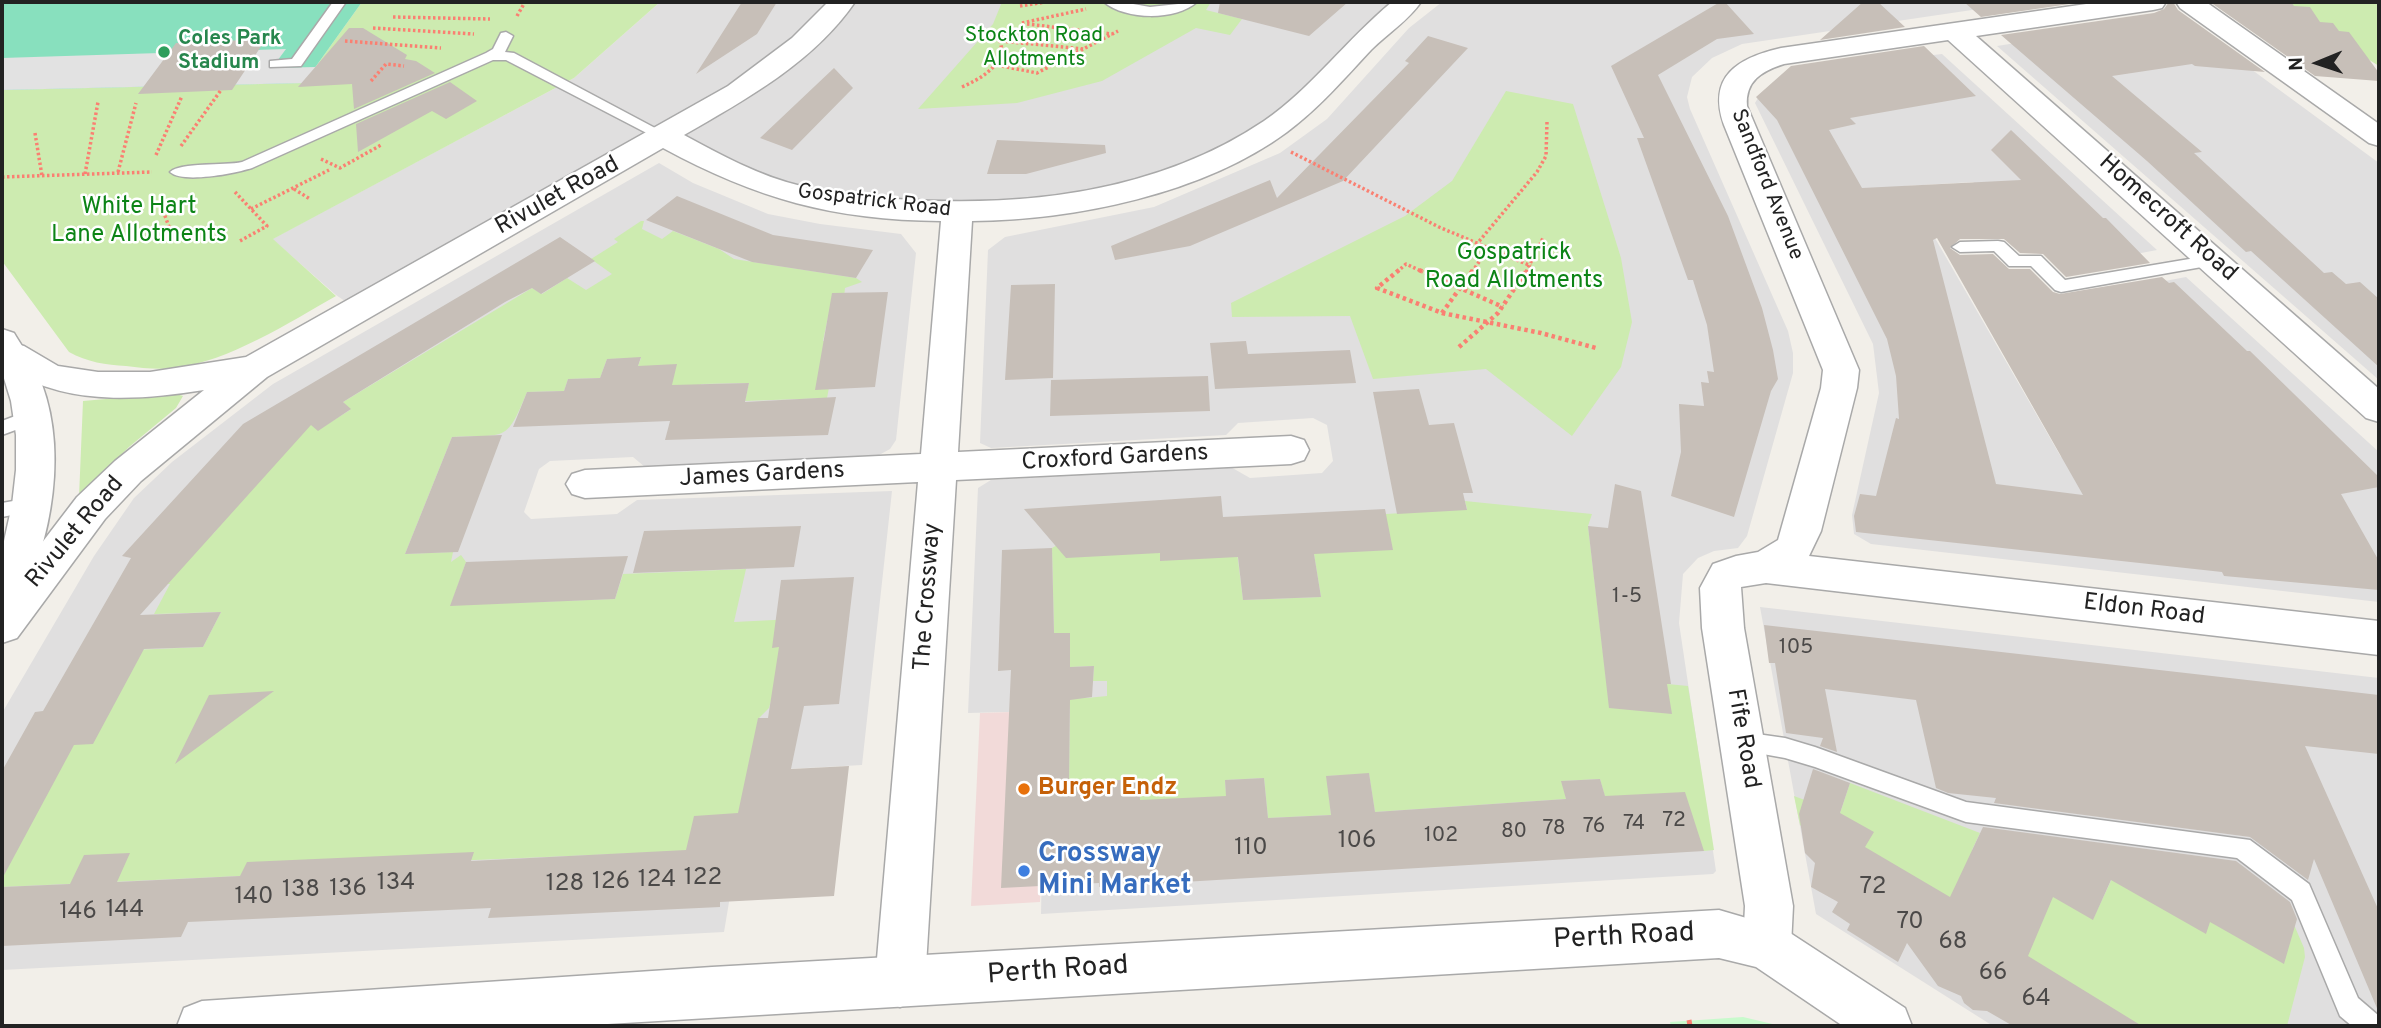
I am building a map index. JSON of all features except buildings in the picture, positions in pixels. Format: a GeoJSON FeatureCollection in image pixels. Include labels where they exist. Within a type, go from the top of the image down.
{"type":"FeatureCollection","features":[{"type":"Feature","properties":{"kind":"street","name":"Rivulet Road"},"geometry":{"type":"LineString","coordinates":[[2,626],[61,544],[100,499],[128,471],[255,368],[665,137],[778,65],[821,26],[842,2]]}},
{"type":"Feature","properties":{"kind":"street","name":"Gospatrick Road"},"geometry":{"type":"LineString","coordinates":[[665,137],[744,177],[781,191],[862,205],[957,212],[1014,211],[1114,193],[1202,165],[1259,136],[1299,110],[1380,25],[1409,2]]}},
{"type":"Feature","properties":{"kind":"street","name":"Sandford Avenue"},"geometry":{"type":"LineString","coordinates":[[1766,567],[1792,551],[1802,531],[1839,388],[1841,370],[1739,125],[1732,104],[1735,86],[1758,62],[1781,56],[2153,2]]}},
{"type":"Feature","properties":{"kind":"street"},"geometry":{"type":"LineString","coordinates":[[2189,2],[2379,137]]}},
{"type":"Feature","properties":{"kind":"street","name":"Homecroft Road"},"geometry":{"type":"LineString","coordinates":[[1954,30],[2379,409]]}},
{"type":"Feature","properties":{"kind":"street","name":"The Crossway"},"geometry":{"type":"LineString","coordinates":[[900,982],[957,212]]}},
{"type":"Feature","properties":{"kind":"street","name":"Rivulet Road"},"geometry":{"type":"LineString","coordinates":[[7,348],[50,376],[94,384],[169,382],[255,368]]}},
{"type":"Feature","properties":{"kind":"street"},"geometry":{"type":"LineString","coordinates":[[2,602],[19,559],[16,508],[34,457],[16,423],[27,393],[7,348]]}},
{"type":"Feature","properties":{"kind":"street","name":"Croxford Gardens"},"geometry":{"type":"LineString","coordinates":[[938,467],[1291,450]]}},
{"type":"Feature","properties":{"kind":"street","name":"James Gardens"},"geometry":{"type":"LineString","coordinates":[[585,484],[938,467]]}},
{"type":"Feature","properties":{"kind":"street","name":"Sandford Avenue"},"geometry":{"type":"LineString","coordinates":[[1812,495],[1817,528],[1825,543],[1839,557]]}},
{"type":"Feature","properties":{"kind":"street","name":"Eldon Road"},"geometry":{"type":"LineString","coordinates":[[1839,557],[1910,584]]}},
{"type":"Feature","properties":{"kind":"street","name":"Eldon Road"},"geometry":{"type":"LineString","coordinates":[[1766,567],[2379,638]]}},
{"type":"Feature","properties":{"kind":"street","name":"Fife Road"},"geometry":{"type":"LineString","coordinates":[[1766,567],[1725,575],[1718,586],[1769,906],[1767,946]]}},
{"type":"Feature","properties":{"kind":"street","name":"Perth Road"},"geometry":{"type":"LineString","coordinates":[[202,1026],[1719,934],[1767,946],[1887,1026]]}},
{"type":"Feature","properties":{"kind":"lane"},"geometry":{"type":"LineString","coordinates":[[275,64],[296,63],[339,2]]}},
{"type":"Feature","properties":{"kind":"lane"},"geometry":{"type":"LineString","coordinates":[[1112,2],[1125,8],[1155,11],[1190,2]]}},
{"type":"Feature","properties":{"kind":"lane"},"geometry":{"type":"LineString","coordinates":[[178,172],[221,176],[491,56],[506,45],[665,137]]}},
{"type":"Feature","properties":{"kind":"lane"},"geometry":{"type":"LineString","coordinates":[[1960,247],[1998,246],[2015,262],[2035,260],[2061,286],[2213,260]]}},
{"type":"Feature","properties":{"kind":"lane"},"geometry":{"type":"LineString","coordinates":[[1743,742],[1784,748],[1815,757],[1966,812],[2242,848],[2301,892],[2349,1007],[2371,1026]]}},
{"type":"Feature","properties":{"kind":"path"},"geometry":{"type":"LineString","coordinates":[[1020,6],[1046,2]]}},
{"type":"Feature","properties":{"kind":"path"},"geometry":{"type":"LineString","coordinates":[[1112,2],[1022,23],[1113,34]]}},
{"type":"Feature","properties":{"kind":"path"},"geometry":{"type":"LineString","coordinates":[[997,65],[1037,73],[1155,11]]}},
{"type":"Feature","properties":{"kind":"path"},"geometry":{"type":"LineString","coordinates":[[393,17],[502,19]]}},
{"type":"Feature","properties":{"kind":"path"},"geometry":{"type":"LineString","coordinates":[[373,28],[506,45]]}},
{"type":"Feature","properties":{"kind":"path"},"geometry":{"type":"LineString","coordinates":[[962,87],[984,78],[997,65],[1003,54],[998,32]]}},
{"type":"Feature","properties":{"kind":"path"},"geometry":{"type":"LineString","coordinates":[[341,40],[466,51],[491,56]]}},
{"type":"Feature","properties":{"kind":"path"},"geometry":{"type":"LineString","coordinates":[[1001,41],[1084,49]]}},
{"type":"Feature","properties":{"kind":"path"},"geometry":{"type":"LineString","coordinates":[[161,172],[221,90]]}},
{"type":"Feature","properties":{"kind":"path"},"geometry":{"type":"LineString","coordinates":[[149,172],[182,96]]}},
{"type":"Feature","properties":{"kind":"path"},"geometry":{"type":"LineString","coordinates":[[85,174],[99,102]]}},
{"type":"Feature","properties":{"kind":"path"},"geometry":{"type":"LineString","coordinates":[[118,172],[136,103]]}},
{"type":"Feature","properties":{"kind":"path"},"geometry":{"type":"LineString","coordinates":[[1476,245],[1546,156],[1546,122]]}},
{"type":"Feature","properties":{"kind":"path"},"geometry":{"type":"LineString","coordinates":[[35,133],[42,176]]}},
{"type":"Feature","properties":{"kind":"path"},"geometry":{"type":"LineString","coordinates":[[1259,136],[1476,245],[1531,266]]}},
{"type":"Feature","properties":{"kind":"path"},"geometry":{"type":"LineString","coordinates":[[295,145],[340,168],[381,145]]}},
{"type":"Feature","properties":{"kind":"path"},"geometry":{"type":"LineString","coordinates":[[251,209],[329,170]]}},
{"type":"Feature","properties":{"kind":"path"},"geometry":{"type":"LineString","coordinates":[[2,177],[178,172]]}},
{"type":"Feature","properties":{"kind":"path"},"geometry":{"type":"LineString","coordinates":[[171,232],[162,208],[221,176],[267,226],[238,242]]}},
{"type":"Feature","properties":{"kind":"path"},"geometry":{"type":"LineString","coordinates":[[294,189],[310,199]]}},
{"type":"Feature","properties":{"kind":"path"},"geometry":{"type":"LineString","coordinates":[[1459,347],[1492,323],[1531,266],[1543,238]]}},
{"type":"Feature","properties":{"kind":"path"},"geometry":{"type":"LineString","coordinates":[[1443,313],[1488,249]]}},
{"type":"Feature","properties":{"kind":"path"},"geometry":{"type":"LineString","coordinates":[[1503,307],[1406,264],[1377,288],[1443,313],[1596,348]]}},
{"type":"Feature","properties":{"kind":"shaded area"},"geometry":{"type":"Polygon","coordinates":[[[660,2],[1408,2],[1238,148],[1061,204],[814,199],[665,137],[358,310],[336,295],[272,239],[574,78],[660,2]]]}},
{"type":"Feature","properties":{"kind":"shaded area"},"geometry":{"type":"Polygon","coordinates":[[[1442,2],[2026,2],[1742,44],[1712,58],[1692,77],[1687,97],[1690,109],[1788,331],[1793,353],[1793,373],[1747,536],[1738,548],[1714,551],[1698,558],[1683,574],[1679,623],[1716,871],[1713,874],[1041,914],[1045,711],[968,713],[978,488],[991,480],[1229,466],[1250,478],[1322,473],[1333,461],[1327,425],[1313,418],[1238,423],[1226,435],[991,448],[980,443],[988,250],[1005,237],[1154,207],[1280,153],[1327,119],[1409,28],[1442,2]]]}},
{"type":"Feature","properties":{"kind":"shaded area"},"geometry":{"type":"Polygon","coordinates":[[[2180,17],[2379,163],[2379,380],[1997,46],[2180,17]]]}},
{"type":"Feature","properties":{"kind":"shaded area"},"geometry":{"type":"Polygon","coordinates":[[[286,49],[272,68],[316,67],[304,83],[2,90],[2,58],[286,49]]]}},
{"type":"Feature","properties":{"kind":"shaded area"},"geometry":{"type":"Polygon","coordinates":[[[1942,54],[2157,250],[2062,268],[1973,182],[1905,186],[2061,457],[2074,298],[2186,277],[2379,452],[2379,602],[1871,544],[1854,534],[1852,515],[1879,393],[1873,344],[1755,103],[1761,93],[1900,59],[1942,54]]]}},
{"type":"Feature","properties":{"kind":"shaded area"},"geometry":{"type":"Polygon","coordinates":[[[659,163],[693,183],[768,214],[820,224],[901,234],[916,253],[896,440],[890,449],[879,455],[645,467],[633,457],[550,461],[539,469],[524,512],[531,519],[617,514],[637,500],[892,491],[862,765],[751,771],[724,932],[2,970],[2,713],[94,556],[134,498],[172,462],[273,384],[659,163]]]}},
{"type":"Feature","properties":{"kind":"shaded area"},"geometry":{"type":"Polygon","coordinates":[[[1760,607],[2379,678],[2379,1026],[1993,1026],[1816,914],[1760,607]]]}},
{"type":"Feature","properties":{"kind":"shaded area"},"geometry":{"type":"Polygon","coordinates":[[[1045,711],[1040,902],[971,906],[980,713],[1045,711]]]}},
{"type":"Feature","properties":{"kind":"green space","name":"Coles Park Stadium"},"geometry":{"type":"Polygon","coordinates":[[[2,2],[362,2],[304,83],[2,90],[2,2]]]}},
{"type":"Feature","properties":{"kind":"green space","name":"White Hart Lane Allotments"},"geometry":{"type":"Polygon","coordinates":[[[362,2],[660,2],[574,78],[273,239],[336,296],[258,340],[195,364],[168,369],[111,365],[69,352],[2,261],[2,90],[304,83],[362,2]]]}},
{"type":"Feature","properties":{"kind":"green space","name":"Stockton Road Allotments"},"geometry":{"type":"Polygon","coordinates":[[[1002,2],[1211,2],[1206,10],[1242,19],[1230,35],[1196,28],[1102,81],[1017,103],[918,109],[993,24],[1002,2]]]}},
{"type":"Feature","properties":{"kind":"green space"},"geometry":{"type":"Polygon","coordinates":[[[2276,2],[2379,2],[2379,66],[2276,2]]]}},
{"type":"Feature","properties":{"kind":"green space","name":"Gospatrick Road Allotments"},"geometry":{"type":"Polygon","coordinates":[[[1506,91],[1573,104],[1621,258],[1632,322],[1621,367],[1572,436],[1486,369],[1373,379],[1350,316],[1232,317],[1231,303],[1405,216],[1452,181],[1506,91]]]}},
{"type":"Feature","properties":{"kind":"green space"},"geometry":{"type":"Polygon","coordinates":[[[644,221],[642,229],[662,239],[673,231],[719,249],[734,259],[856,278],[862,282],[845,288],[842,316],[828,317],[823,341],[838,341],[827,398],[745,401],[749,383],[701,384],[695,404],[638,366],[641,358],[607,359],[600,378],[568,379],[564,391],[527,392],[514,421],[502,433],[452,437],[405,554],[453,552],[451,562],[461,555],[466,562],[451,605],[615,599],[623,574],[746,569],[734,622],[794,619],[769,708],[758,719],[744,814],[686,851],[334,866],[240,876],[2,887],[2,878],[102,686],[132,650],[203,647],[221,612],[154,614],[170,584],[146,585],[160,564],[214,533],[304,419],[318,430],[350,410],[343,402],[532,288],[542,294],[567,278],[586,290],[612,274],[591,259],[618,242],[614,239],[644,221]]]}},
{"type":"Feature","properties":{"kind":"green space"},"geometry":{"type":"Polygon","coordinates":[[[174,393],[183,396],[176,408],[129,447],[79,497],[83,401],[174,393]]]}},
{"type":"Feature","properties":{"kind":"green space"},"geometry":{"type":"Polygon","coordinates":[[[1465,501],[1592,514],[1588,526],[1606,678],[1688,686],[1714,850],[1704,851],[1605,797],[1600,779],[1562,781],[1566,799],[1375,812],[1369,774],[1327,776],[1331,815],[1268,818],[1264,778],[1225,780],[1228,821],[1140,800],[1139,779],[1069,783],[1070,709],[1067,692],[1087,698],[1107,696],[1107,681],[1093,681],[1094,666],[1070,667],[1070,633],[1054,633],[1052,548],[1059,544],[1235,536],[1243,600],[1321,597],[1314,554],[1386,514],[1467,509],[1465,501]]]}},
{"type":"Feature","properties":{"kind":"green space"},"geometry":{"type":"Polygon","coordinates":[[[1850,783],[1980,833],[1972,850],[2093,919],[2125,851],[2295,927],[2305,957],[2287,1026],[2141,1026],[1825,843],[1800,825],[1794,796],[1840,813],[1850,783]]]}},
{"type":"Feature","properties":{"kind":"green space"},"geometry":{"type":"Polygon","coordinates":[[[1743,1017],[1781,1026],[1671,1026],[1670,1022],[1743,1017]]]}},
{"type":"Feature","properties":{"kind":"place","name":"Coles Park Stadium"},"geometry":{"type":"Point","coordinates":[164,52]}},
{"type":"Feature","properties":{"kind":"place","name":"Burger Endz"},"geometry":{"type":"Point","coordinates":[1024,789]}},
{"type":"Feature","properties":{"kind":"place","name":"Crossway Mini Market"},"geometry":{"type":"Point","coordinates":[1024,871]}}]}
